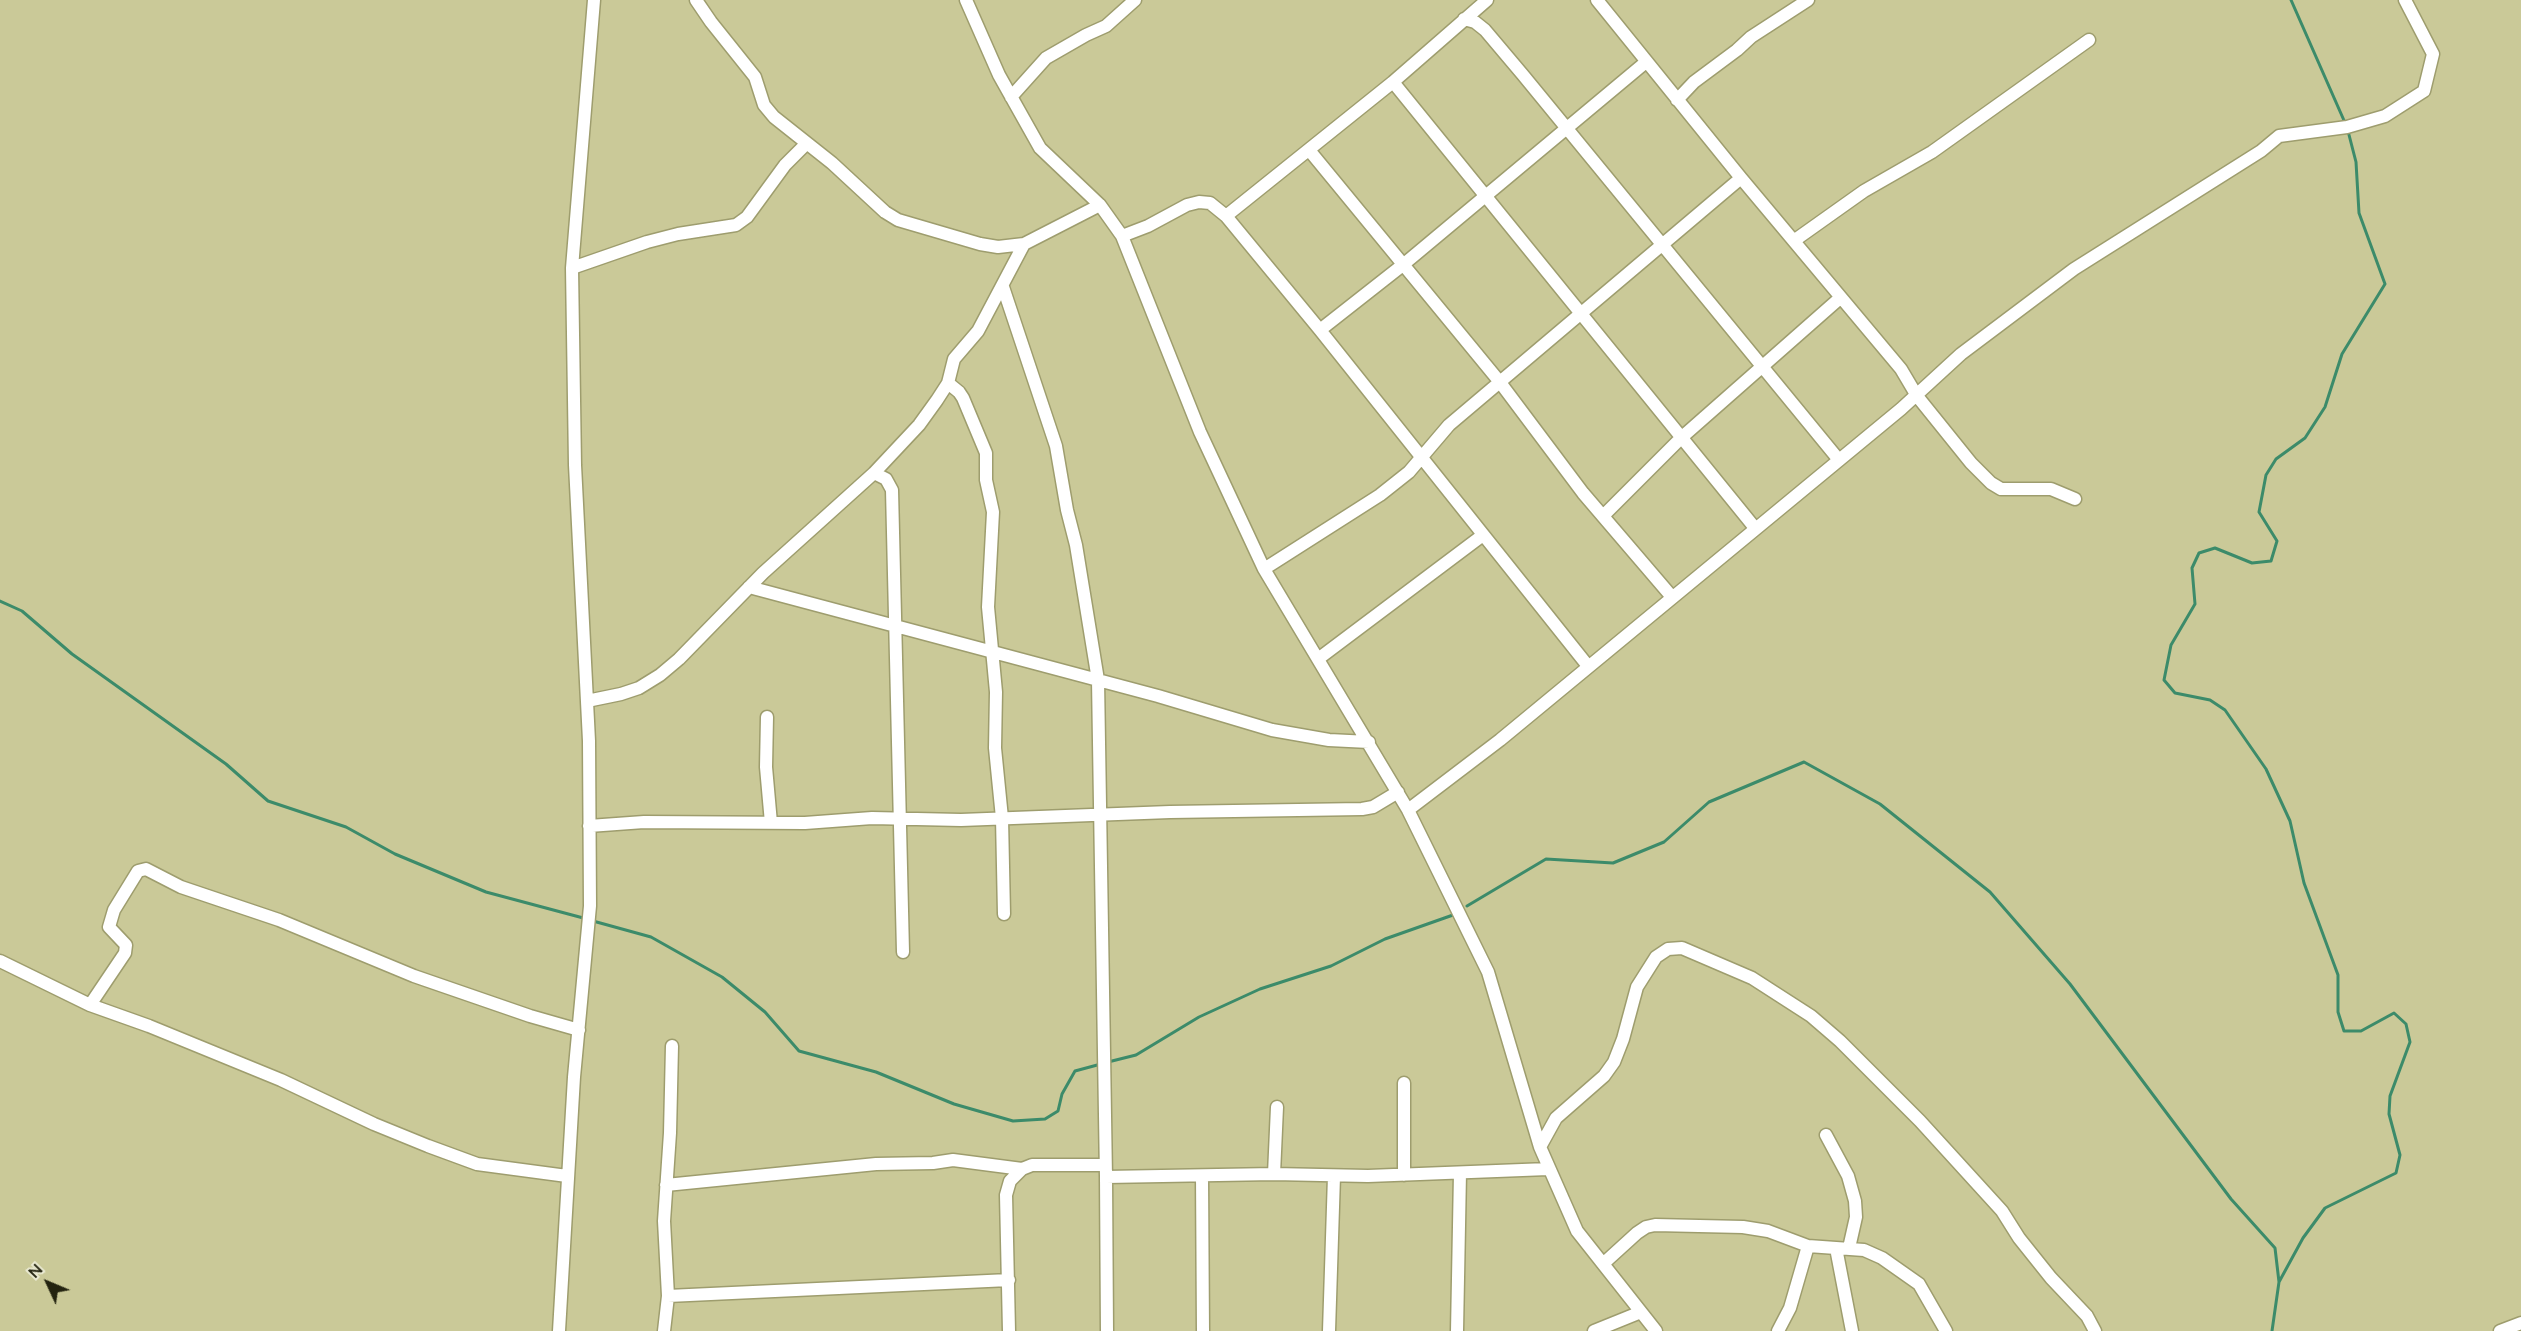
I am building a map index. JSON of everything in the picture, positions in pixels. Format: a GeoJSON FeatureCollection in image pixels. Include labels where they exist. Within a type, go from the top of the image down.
{"type":"FeatureCollection","features":[{"type":"Feature","properties":{"kind":"street"},"geometry":{"type":"LineString","coordinates":[[559,1331],[567,1176],[590,906],[587,701],[575,465],[572,268],[594,0]]}},
{"type":"Feature","properties":{"kind":"street"},"geometry":{"type":"LineString","coordinates":[[696,0],[755,76],[764,105],[774,117],[832,163],[885,212],[898,220],[988,246],[1024,244],[1100,205]]}},
{"type":"Feature","properties":{"kind":"street"},"geometry":{"type":"LineString","coordinates":[[966,0],[999,75],[1040,148],[1100,205],[1122,236],[1200,432],[1264,569],[1398,792],[1488,972],[1540,1147],[1577,1231],[1656,1331]]}},
{"type":"Feature","properties":{"kind":"street"},"geometry":{"type":"LineString","coordinates":[[1011,97],[1046,58],[1106,26],[1135,0]]}},
{"type":"Feature","properties":{"kind":"street"},"geometry":{"type":"LineString","coordinates":[[1226,216],[1393,82],[1487,0]]}},
{"type":"Feature","properties":{"kind":"street"},"geometry":{"type":"LineString","coordinates":[[1597,0],[1741,178],[1901,369],[1917,396],[1990,483],[2001,489],[2051,489],[2075,499]]}},
{"type":"Feature","properties":{"kind":"street"},"geometry":{"type":"LineString","coordinates":[[1677,100],[1695,82],[1751,37],[1808,0]]}},
{"type":"Feature","properties":{"kind":"street"},"geometry":{"type":"LineString","coordinates":[[1408,810],[1500,740],[1917,396],[1961,354],[2074,269],[2252,157],[2279,136],[2347,127],[2385,116],[2424,91],[2433,54],[2404,0]]}},
{"type":"Feature","properties":{"kind":"street"},"geometry":{"type":"LineString","coordinates":[[1464,19],[1475,22],[1485,30],[1839,460]]}},
{"type":"Feature","properties":{"kind":"street"},"geometry":{"type":"LineString","coordinates":[[1795,240],[1864,191],[1932,152],[2089,40]]}},
{"type":"Feature","properties":{"kind":"street"},"geometry":{"type":"LineString","coordinates":[[1320,330],[1404,264],[1646,62]]}},
{"type":"Feature","properties":{"kind":"street"},"geometry":{"type":"LineString","coordinates":[[1393,82],[1755,528]]}},
{"type":"Feature","properties":{"kind":"street"},"geometry":{"type":"LineString","coordinates":[[572,268],[647,242],[678,234],[736,225],[747,217],[785,165],[806,144]]}},
{"type":"Feature","properties":{"kind":"street"},"geometry":{"type":"LineString","coordinates":[[1309,150],[1499,381],[1603,516],[1672,597]]}},
{"type":"Feature","properties":{"kind":"street"},"geometry":{"type":"LineString","coordinates":[[1264,569],[1380,495],[1409,472],[1449,425],[1741,178]]}},
{"type":"Feature","properties":{"kind":"street"},"geometry":{"type":"LineString","coordinates":[[1122,236],[1199,202],[1210,203],[1226,216],[1588,666]]}},
{"type":"Feature","properties":{"kind":"street"},"geometry":{"type":"LineString","coordinates":[[587,701],[639,688],[660,675],[679,659],[749,587],[874,473],[919,425],[948,383],[954,359],[978,332],[1024,244]]}},
{"type":"Feature","properties":{"kind":"street"},"geometry":{"type":"LineString","coordinates":[[1003,287],[1056,446],[1076,546],[1098,680],[1107,1331]]}},
{"type":"Feature","properties":{"kind":"street"},"geometry":{"type":"LineString","coordinates":[[1603,516],[1681,438],[1840,298]]}},
{"type":"Feature","properties":{"kind":"street"},"geometry":{"type":"LineString","coordinates":[[948,383],[963,398],[986,453],[986,480],[993,512],[988,607],[996,692],[995,748],[1002,818],[1004,914]]}},
{"type":"Feature","properties":{"kind":"street"},"geometry":{"type":"LineString","coordinates":[[874,473],[886,479],[892,490],[903,952]]}},
{"type":"Feature","properties":{"kind":"street"},"geometry":{"type":"LineString","coordinates":[[1318,659],[1483,535]]}},
{"type":"Feature","properties":{"kind":"street"},"geometry":{"type":"LineString","coordinates":[[749,587],[1098,680],[1272,730],[1329,740],[1369,742]]}},
{"type":"Feature","properties":{"kind":"street"},"geometry":{"type":"LineString","coordinates":[[766,717],[766,766],[771,824]]}},
{"type":"Feature","properties":{"kind":"street"},"geometry":{"type":"LineString","coordinates":[[589,826],[654,822],[771,824],[900,819],[1100,816],[1170,812],[1362,809],[1373,807],[1398,792]]}},
{"type":"Feature","properties":{"kind":"street"},"geometry":{"type":"LineString","coordinates":[[90,1005],[125,953],[126,945],[109,927],[114,910],[138,872],[146,868],[181,887],[279,920],[414,976],[530,1016],[579,1030]]}},
{"type":"Feature","properties":{"kind":"street"},"geometry":{"type":"LineString","coordinates":[[1540,1147],[1556,1118],[1604,1076],[1614,1062],[1623,1039],[1637,987],[1656,957],[1668,949],[1682,948],[1720,962],[1752,978],[1811,1016],[1840,1041],[1920,1121],[2002,1211],[2019,1238],[2051,1278],[2087,1316],[2095,1331]]}},
{"type":"Feature","properties":{"kind":"street"},"geometry":{"type":"LineString","coordinates":[[0,962],[90,1005],[149,1026],[281,1080],[374,1124],[477,1164],[567,1176]]}},
{"type":"Feature","properties":{"kind":"street"},"geometry":{"type":"LineString","coordinates":[[664,1331],[668,1296],[664,1221],[672,1046]]}},
{"type":"Feature","properties":{"kind":"street"},"geometry":{"type":"LineString","coordinates":[[1404,1083],[1404,1175]]}},
{"type":"Feature","properties":{"kind":"street"},"geometry":{"type":"LineString","coordinates":[[1274,1174],[1277,1107]]}},
{"type":"Feature","properties":{"kind":"street"},"geometry":{"type":"LineString","coordinates":[[1826,1135],[1848,1176],[1855,1201],[1856,1217],[1843,1248],[1852,1331]]}},
{"type":"Feature","properties":{"kind":"street"},"geometry":{"type":"LineString","coordinates":[[666,1185],[876,1164],[933,1163],[953,1160],[1022,1169]]}},
{"type":"Feature","properties":{"kind":"street"},"geometry":{"type":"LineString","coordinates":[[1009,1331],[1007,1190],[1010,1181],[1022,1169],[1032,1165],[1202,1176],[1404,1175],[1548,1169]]}},
{"type":"Feature","properties":{"kind":"street"},"geometry":{"type":"LineString","coordinates":[[1457,1331],[1460,1173]]}},
{"type":"Feature","properties":{"kind":"street"},"geometry":{"type":"LineString","coordinates":[[1202,1176],[1203,1331]]}},
{"type":"Feature","properties":{"kind":"street"},"geometry":{"type":"LineString","coordinates":[[1329,1331],[1334,1176]]}},
{"type":"Feature","properties":{"kind":"street"},"geometry":{"type":"LineString","coordinates":[[1604,1263],[1637,1233],[1646,1227],[1655,1225],[1743,1227],[1768,1231],[1808,1246],[1864,1250],[1882,1258],[1919,1284],[1946,1331]]}},
{"type":"Feature","properties":{"kind":"street"},"geometry":{"type":"LineString","coordinates":[[1778,1331],[1790,1308],[1808,1246]]}},
{"type":"Feature","properties":{"kind":"street"},"geometry":{"type":"LineString","coordinates":[[668,1296],[1009,1280]]}},
{"type":"Feature","properties":{"kind":"street"},"geometry":{"type":"LineString","coordinates":[[1594,1331],[1641,1312]]}},
{"type":"Feature","properties":{"kind":"street"},"geometry":{"type":"LineString","coordinates":[[2500,1331],[2521,1323]]}},
{"type":"Feature","properties":{"kind":"waterway"},"geometry":{"type":"LineString","coordinates":[[2291,0],[2346,125]]}},
{"type":"Feature","properties":{"kind":"waterway"},"geometry":{"type":"LineString","coordinates":[[2272,1331],[2279,1282],[2303,1238],[2325,1208],[2396,1173],[2400,1155],[2389,1114],[2390,1096],[2410,1042],[2406,1024],[2394,1013],[2361,1031],[2344,1031],[2338,1012],[2338,975],[2304,883],[2290,821],[2266,769],[2225,710],[2210,700],[2175,693],[2164,680],[2171,645],[2195,604],[2192,568],[2199,553],[2215,548],[2252,563],[2271,561],[2277,541],[2259,512],[2266,475],[2276,459],[2305,438],[2325,407],[2342,354],[2385,284],[2359,213],[2356,162],[2348,131]]}},
{"type":"Feature","properties":{"kind":"waterway"},"geometry":{"type":"LineString","coordinates":[[0,601],[22,611],[72,654],[226,764],[268,801],[346,827],[395,854],[486,892],[587,919]]}},
{"type":"Feature","properties":{"kind":"waterway"},"geometry":{"type":"LineString","coordinates":[[1467,906],[1546,859],[1613,863],[1664,842],[1709,802],[1804,762],[1880,804],[1990,892],[2070,984],[2231,1199],[2275,1248],[2279,1282]]}},
{"type":"Feature","properties":{"kind":"waterway"},"geometry":{"type":"LineString","coordinates":[[1108,1062],[1136,1055],[1199,1017],[1260,989],[1331,966],[1385,939],[1453,915]]}},
{"type":"Feature","properties":{"kind":"waterway"},"geometry":{"type":"LineString","coordinates":[[593,921],[651,937],[722,977],[765,1012],[799,1051],[876,1072],[954,1104],[1013,1121],[1045,1119],[1058,1111],[1062,1094],[1075,1071],[1101,1064]]}}]}
